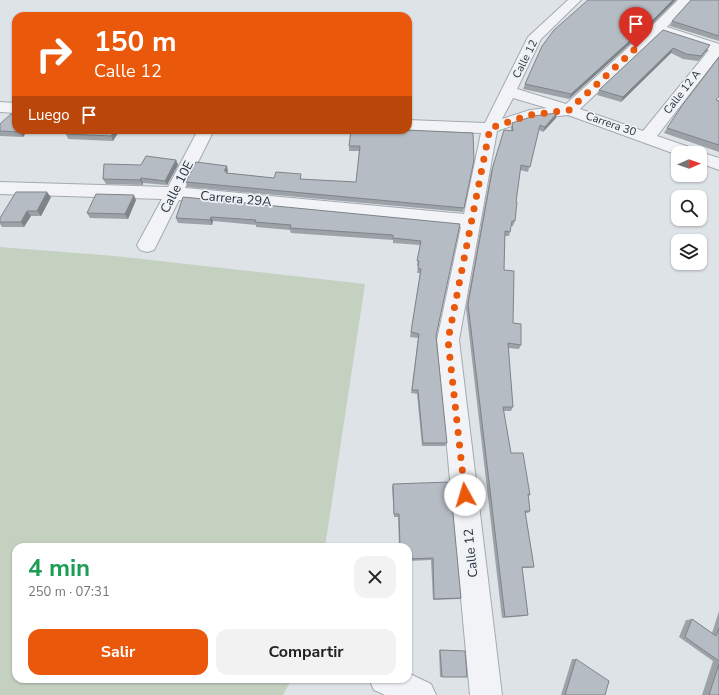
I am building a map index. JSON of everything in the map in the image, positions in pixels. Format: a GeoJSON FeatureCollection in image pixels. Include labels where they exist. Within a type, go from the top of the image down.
{"type":"FeatureCollection","features":[{"type":"Feature","properties":{"kind":"street","name":"Calle 12"},"geometry":{"type":"LineString","coordinates":[[486,695],[448,340],[490,128],[535,37],[575,0]]}},
{"type":"Feature","properties":{"kind":"street"},"geometry":{"type":"LineString","coordinates":[[412,125],[490,128],[530,115],[569,110],[658,28],[686,0]]}},
{"type":"Feature","properties":{"kind":"street"},"geometry":{"type":"LineString","coordinates":[[658,28],[718,48]]}},
{"type":"Feature","properties":{"kind":"street","name":"Calle 12 A"},"geometry":{"type":"LineString","coordinates":[[647,137],[718,48]]}},
{"type":"Feature","properties":{"kind":"street","name":"Carrera 30"},"geometry":{"type":"LineString","coordinates":[[509,92],[569,110],[671,146]]}},
{"type":"Feature","properties":{"kind":"street"},"geometry":{"type":"LineString","coordinates":[[0,107],[12,108]]}},
{"type":"Feature","properties":{"kind":"street","name":"Calle 10E"},"geometry":{"type":"LineString","coordinates":[[148,245],[204,134]]}},
{"type":"Feature","properties":{"kind":"street"},"geometry":{"type":"LineString","coordinates":[[707,160],[719,164]]}},
{"type":"Feature","properties":{"kind":"street","name":"Carrera 29A"},"geometry":{"type":"LineString","coordinates":[[0,188],[174,193],[472,221]]}},
{"type":"Feature","properties":{"kind":"street"},"geometry":{"type":"LineString","coordinates":[[394,683],[420,695]]}},
{"type":"Feature","properties":{"kind":"green space"},"geometry":{"type":"Polygon","coordinates":[[[0,247],[115,256],[365,284],[326,543],[12,543],[12,683],[290,683],[283,695],[0,695],[0,247]]]}},
{"type":"Feature","properties":{"kind":"building"},"geometry":{"type":"Polygon","coordinates":[[[588,0],[673,0],[571,94],[525,84],[542,46],[554,30],[588,0]]]}},
{"type":"Feature","properties":{"kind":"building"},"geometry":{"type":"Polygon","coordinates":[[[691,0],[719,0],[719,36],[672,21],[691,0]]]}},
{"type":"Feature","properties":{"kind":"building"},"geometry":{"type":"Polygon","coordinates":[[[663,30],[710,45],[701,56],[686,54],[673,48],[623,97],[599,90],[663,30]]]}},
{"type":"Feature","properties":{"kind":"building"},"geometry":{"type":"Polygon","coordinates":[[[719,57],[719,96],[716,100],[719,101],[719,145],[667,128],[681,107],[719,57]]]}},
{"type":"Feature","properties":{"kind":"building"},"geometry":{"type":"Polygon","coordinates":[[[557,113],[545,127],[540,125],[530,167],[521,165],[515,221],[512,221],[510,232],[505,231],[504,270],[514,271],[513,323],[521,324],[521,345],[508,343],[513,407],[503,407],[511,453],[523,453],[530,495],[528,494],[530,511],[525,511],[534,567],[522,567],[528,615],[505,617],[468,304],[493,166],[504,130],[513,131],[512,123],[534,116],[557,113]]]}},
{"type":"Feature","properties":{"kind":"building"},"geometry":{"type":"Polygon","coordinates":[[[12,114],[12,132],[0,131],[0,124],[12,114]]]}},
{"type":"Feature","properties":{"kind":"building"},"geometry":{"type":"Polygon","coordinates":[[[412,130],[473,133],[474,160],[464,208],[186,182],[196,162],[227,166],[224,171],[227,171],[226,173],[274,178],[276,172],[301,174],[300,179],[356,182],[360,146],[349,146],[350,134],[412,134],[412,130]]]}},
{"type":"Feature","properties":{"kind":"building"},"geometry":{"type":"Polygon","coordinates":[[[66,134],[112,134],[111,136],[66,134]]]}},
{"type":"Feature","properties":{"kind":"building"},"geometry":{"type":"Polygon","coordinates":[[[146,156],[176,160],[165,181],[141,178],[140,180],[103,179],[104,164],[141,165],[146,156]]]}},
{"type":"Feature","properties":{"kind":"building"},"geometry":{"type":"Polygon","coordinates":[[[16,192],[47,192],[37,211],[27,211],[21,222],[0,222],[0,218],[16,192]]]}},
{"type":"Feature","properties":{"kind":"building"},"geometry":{"type":"Polygon","coordinates":[[[96,194],[134,195],[125,214],[87,213],[96,194]]]}},
{"type":"Feature","properties":{"kind":"building"},"geometry":{"type":"Polygon","coordinates":[[[183,197],[460,224],[436,336],[447,443],[423,443],[418,390],[412,390],[419,334],[411,332],[421,269],[418,268],[419,261],[417,261],[421,241],[393,238],[393,235],[290,228],[291,225],[255,222],[256,220],[211,217],[210,220],[176,218],[183,197]]]}},
{"type":"Feature","properties":{"kind":"building"},"geometry":{"type":"Polygon","coordinates":[[[450,482],[461,598],[434,599],[433,558],[412,559],[412,543],[400,543],[399,514],[394,514],[393,484],[450,482]]]}},
{"type":"Feature","properties":{"kind":"building"},"geometry":{"type":"Polygon","coordinates":[[[692,619],[716,636],[719,628],[719,661],[685,637],[692,619]]]}},
{"type":"Feature","properties":{"kind":"building"},"geometry":{"type":"Polygon","coordinates":[[[440,650],[465,651],[467,677],[442,677],[440,650]]]}},
{"type":"Feature","properties":{"kind":"building"},"geometry":{"type":"Polygon","coordinates":[[[576,659],[609,681],[605,695],[565,695],[576,659]]]}},
{"type":"Feature","properties":{"kind":"building"},"geometry":{"type":"Polygon","coordinates":[[[719,664],[719,695],[709,695],[719,664]]]}},
{"type":"Feature","properties":{"kind":"route"},"geometry":{"type":"LineString","coordinates":[[465,495],[448,340],[490,128],[530,115],[569,110],[636,48]]}}]}
